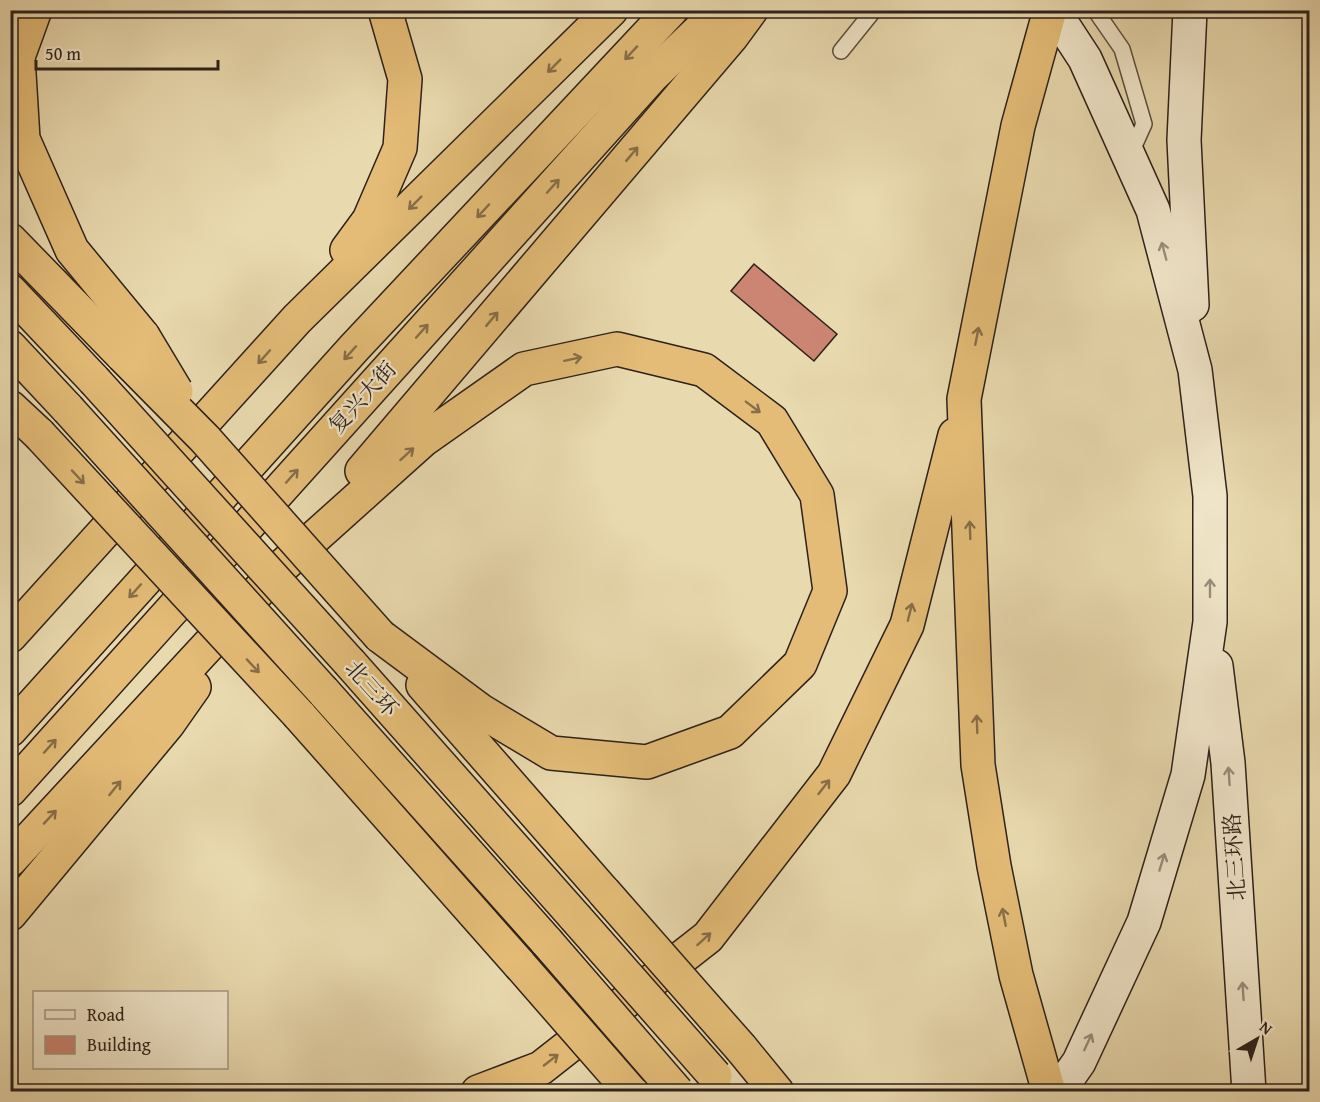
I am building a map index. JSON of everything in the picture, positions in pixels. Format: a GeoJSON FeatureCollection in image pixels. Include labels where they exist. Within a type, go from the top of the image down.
{"type":"FeatureCollection","features":[{"type":"Feature","properties":{"kind":"highway"},"geometry":{"type":"LineString","coordinates":[[35,10],[18,57],[23,139],[72,250],[133,346],[205,439],[741,1048],[777,1092]]}},
{"type":"Feature","properties":{"kind":"highway"},"geometry":{"type":"LineString","coordinates":[[297,319],[369,220],[400,148],[405,80],[385,10]]}},
{"type":"Feature","properties":{"kind":"highway"},"geometry":{"type":"LineString","coordinates":[[10,636],[297,319],[611,10]]}},
{"type":"Feature","properties":{"kind":"highway","name":"复兴大街"},"geometry":{"type":"LineString","coordinates":[[10,730],[354,348],[671,10]]}},
{"type":"Feature","properties":{"kind":"highway","name":"复兴大街"},"geometry":{"type":"LineString","coordinates":[[10,790],[653,75],[721,10]]}},
{"type":"Feature","properties":{"kind":"highway"},"geometry":{"type":"LineString","coordinates":[[10,860],[277,571],[732,36],[751,10]]}},
{"type":"Feature","properties":{"kind":"highway"},"geometry":{"type":"LineString","coordinates":[[478,1092],[541,1068],[708,937],[834,774],[907,625],[964,399],[1018,126],[1052,10]]}},
{"type":"Feature","properties":{"kind":"highway"},"geometry":{"type":"LineString","coordinates":[[10,240],[133,346]]}},
{"type":"Feature","properties":{"kind":"highway","name":"北三环"},"geometry":{"type":"LineString","coordinates":[[10,291],[94,380],[350,663],[721,1084]]}},
{"type":"Feature","properties":{"kind":"highway","name":"北三环"},"geometry":{"type":"LineString","coordinates":[[10,347],[323,691],[547,942],[677,1092]]}},
{"type":"Feature","properties":{"kind":"highway"},"geometry":{"type":"LineString","coordinates":[[10,914],[168,724],[277,571],[423,440],[524,369],[617,349],[704,370],[772,421],[818,495],[830,591],[800,664],[730,732],[647,762],[551,753],[482,711],[380,636]]}},
{"type":"Feature","properties":{"kind":"highway"},"geometry":{"type":"LineString","coordinates":[[964,399],[978,765],[994,866],[1016,975],[1049,1092]]}},
{"type":"Feature","properties":{"kind":"highway"},"geometry":{"type":"LineString","coordinates":[[10,406],[39,434],[299,715],[631,1092]]}},
{"type":"Feature","properties":{"kind":"highway"},"geometry":{"type":"LineString","coordinates":[[10,616],[135,500]]}},
{"type":"Feature","properties":{"kind":"main road"},"geometry":{"type":"LineString","coordinates":[[1052,10],[1085,59],[1153,210],[1195,370]]}},
{"type":"Feature","properties":{"kind":"main road"},"geometry":{"type":"LineString","coordinates":[[1058,1092],[1079,1062],[1144,922],[1188,775],[1210,622],[1210,496],[1195,370],[1184,140],[1190,10]]}},
{"type":"Feature","properties":{"kind":"main road","name":"北三环路"},"geometry":{"type":"LineString","coordinates":[[1210,622],[1228,763],[1249,1092]]}},
{"type":"Feature","properties":{"kind":"lane"},"geometry":{"type":"LineString","coordinates":[[841,51],[874,10]]}},
{"type":"Feature","properties":{"kind":"lane"},"geometry":{"type":"LineString","coordinates":[[1095,10],[1122,50],[1144,124],[1129,158]]}},
{"type":"Feature","properties":{"kind":"building"},"geometry":{"type":"Polygon","coordinates":[[[754,264],[837,334],[814,361],[731,291],[754,264]]]}}]}
